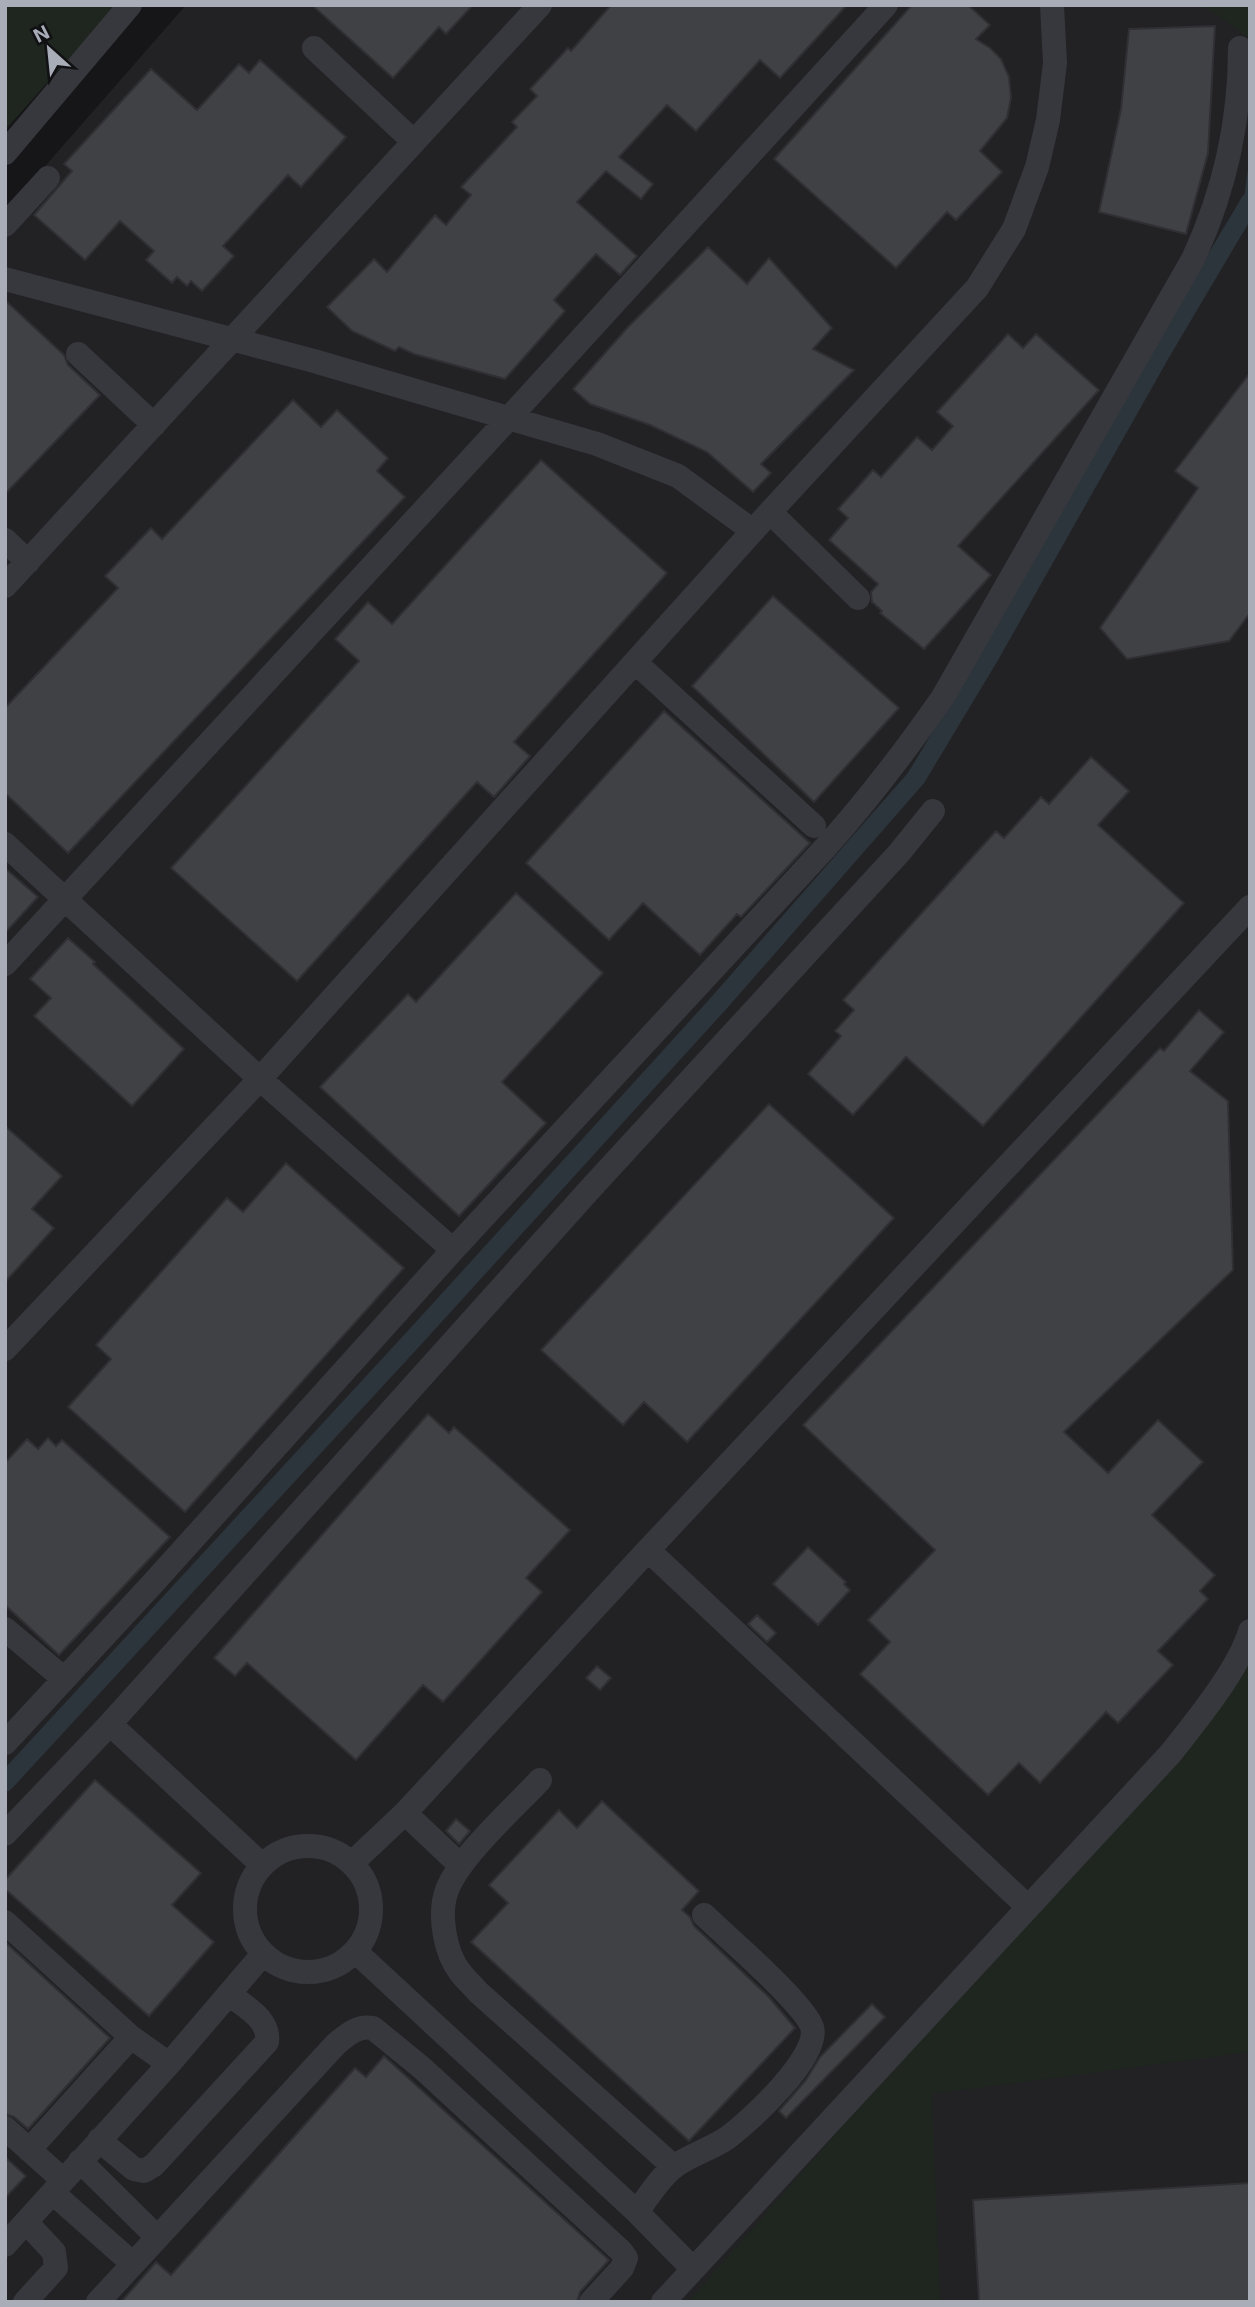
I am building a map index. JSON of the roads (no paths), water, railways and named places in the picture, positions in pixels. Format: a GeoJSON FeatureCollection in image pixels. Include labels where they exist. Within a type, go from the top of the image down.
{"type":"FeatureCollection","features":[{"type":"Feature","properties":{"kind":"street"},"geometry":{"type":"LineString","coordinates":[[5,153],[130,5]]}},
{"type":"Feature","properties":{"kind":"street"},"geometry":{"type":"LineString","coordinates":[[5,586],[540,5]]}},
{"type":"Feature","properties":{"kind":"street"},"geometry":{"type":"LineString","coordinates":[[5,964],[886,5]]}},
{"type":"Feature","properties":{"kind":"street"},"geometry":{"type":"LineString","coordinates":[[5,1349],[260,1079],[753,531],[977,288],[1014,229],[1037,167],[1048,120],[1055,63],[1052,5]]}},
{"type":"Feature","properties":{"kind":"street"},"geometry":{"type":"LineString","coordinates":[[314,48],[412,141]]}},
{"type":"Feature","properties":{"kind":"street"},"geometry":{"type":"LineString","coordinates":[[5,1743],[156,1581],[453,1250],[844,828],[943,697],[1146,343],[1201,241],[1216,206],[1229,152],[1239,89],[1240,48]]}},
{"type":"Feature","properties":{"kind":"street"},"geometry":{"type":"LineString","coordinates":[[5,225],[48,178]]}},
{"type":"Feature","properties":{"kind":"street"},"geometry":{"type":"LineString","coordinates":[[5,279],[234,339],[597,444],[678,476],[753,531]]}},
{"type":"Feature","properties":{"kind":"street"},"geometry":{"type":"LineString","coordinates":[[78,354],[154,425]]}},
{"type":"Feature","properties":{"kind":"street"},"geometry":{"type":"LineString","coordinates":[[771,512],[858,598]]}},
{"type":"Feature","properties":{"kind":"street"},"geometry":{"type":"LineString","coordinates":[[5,540],[28,562]]}},
{"type":"Feature","properties":{"kind":"street"},"geometry":{"type":"LineString","coordinates":[[635,662],[814,826]]}},
{"type":"Feature","properties":{"kind":"street"},"geometry":{"type":"LineString","coordinates":[[5,1834],[110,1724],[592,1187],[899,853],[933,811]]}},
{"type":"Feature","properties":{"kind":"street"},"geometry":{"type":"LineString","coordinates":[[5,844],[260,1079],[453,1250]]}},
{"type":"Feature","properties":{"kind":"street"},"geometry":{"type":"LineString","coordinates":[[352,1863],[405,1813],[1250,907]]}},
{"type":"Feature","properties":{"kind":"street"},"geometry":{"type":"LineString","coordinates":[[648,1550],[1028,1907]]}},
{"type":"Feature","properties":{"kind":"street"},"geometry":{"type":"LineString","coordinates":[[5,1629],[63,1678]]}},
{"type":"Feature","properties":{"kind":"street"},"geometry":{"type":"LineString","coordinates":[[663,2302],[1171,1752],[1227,1675],[1250,1631]]}},
{"type":"Feature","properties":{"kind":"street"},"geometry":{"type":"LineString","coordinates":[[110,1724],[262,1865]]}},
{"type":"Feature","properties":{"kind":"street"},"geometry":{"type":"LineString","coordinates":[[540,1780],[460,1865],[446,1892],[443,1923],[452,1960],[460,1973],[674,2167]]}},
{"type":"Feature","properties":{"kind":"street"},"geometry":{"type":"LineString","coordinates":[[405,1813],[460,1865]]}},
{"type":"Feature","properties":{"kind":"street"},"geometry":{"type":"LineString","coordinates":[[296,1846],[316,1846],[335,1851],[352,1863],[366,1883],[372,1906],[367,1930],[355,1951],[331,1968],[317,1972],[288,1969],[263,1954],[251,1939],[245,1920],[245,1900],[250,1881],[262,1865],[277,1853],[296,1846]]}},
{"type":"Feature","properties":{"kind":"street"},"geometry":{"type":"LineString","coordinates":[[637,2212],[674,2167],[725,2139],[740,2127],[796,2068],[812,2042],[813,2029],[795,2003],[704,1915]]}},
{"type":"Feature","properties":{"kind":"street"},"geometry":{"type":"LineString","coordinates":[[5,1922],[131,2037],[169,2064]]}},
{"type":"Feature","properties":{"kind":"street"},"geometry":{"type":"LineString","coordinates":[[355,1951],[637,2212],[693,2269]]}},
{"type":"Feature","properties":{"kind":"street"},"geometry":{"type":"LineString","coordinates":[[5,2245],[169,2064],[263,1954]]}},
{"type":"Feature","properties":{"kind":"street"},"geometry":{"type":"LineString","coordinates":[[99,2140],[134,2169],[145,2171],[154,2165],[267,2042],[268,2032],[264,2022],[229,1994]]}},
{"type":"Feature","properties":{"kind":"street"},"geometry":{"type":"LineString","coordinates":[[98,2302],[336,2045],[350,2032],[366,2026],[373,2028],[422,2068],[625,2254],[622,2268],[591,2302]]}},
{"type":"Feature","properties":{"kind":"street"},"geometry":{"type":"LineString","coordinates":[[29,2150],[131,2037]]}},
{"type":"Feature","properties":{"kind":"street"},"geometry":{"type":"LineString","coordinates":[[5,2128],[29,2150],[58,2186],[132,2263]]}},
{"type":"Feature","properties":{"kind":"street"},"geometry":{"type":"LineString","coordinates":[[80,2161],[157,2236]]}},
{"type":"Feature","properties":{"kind":"street"},"geometry":{"type":"LineString","coordinates":[[25,2302],[56,2268],[54,2252],[26,2222]]}},
{"type":"Feature","properties":{"kind":"waterway"},"geometry":{"type":"LineString","coordinates":[[1245,210],[1250,172]]}},
{"type":"Feature","properties":{"kind":"waterway"},"geometry":{"type":"LineString","coordinates":[[5,1782],[718,1004],[916,778],[990,655],[1160,354],[1250,202]]}}]}
